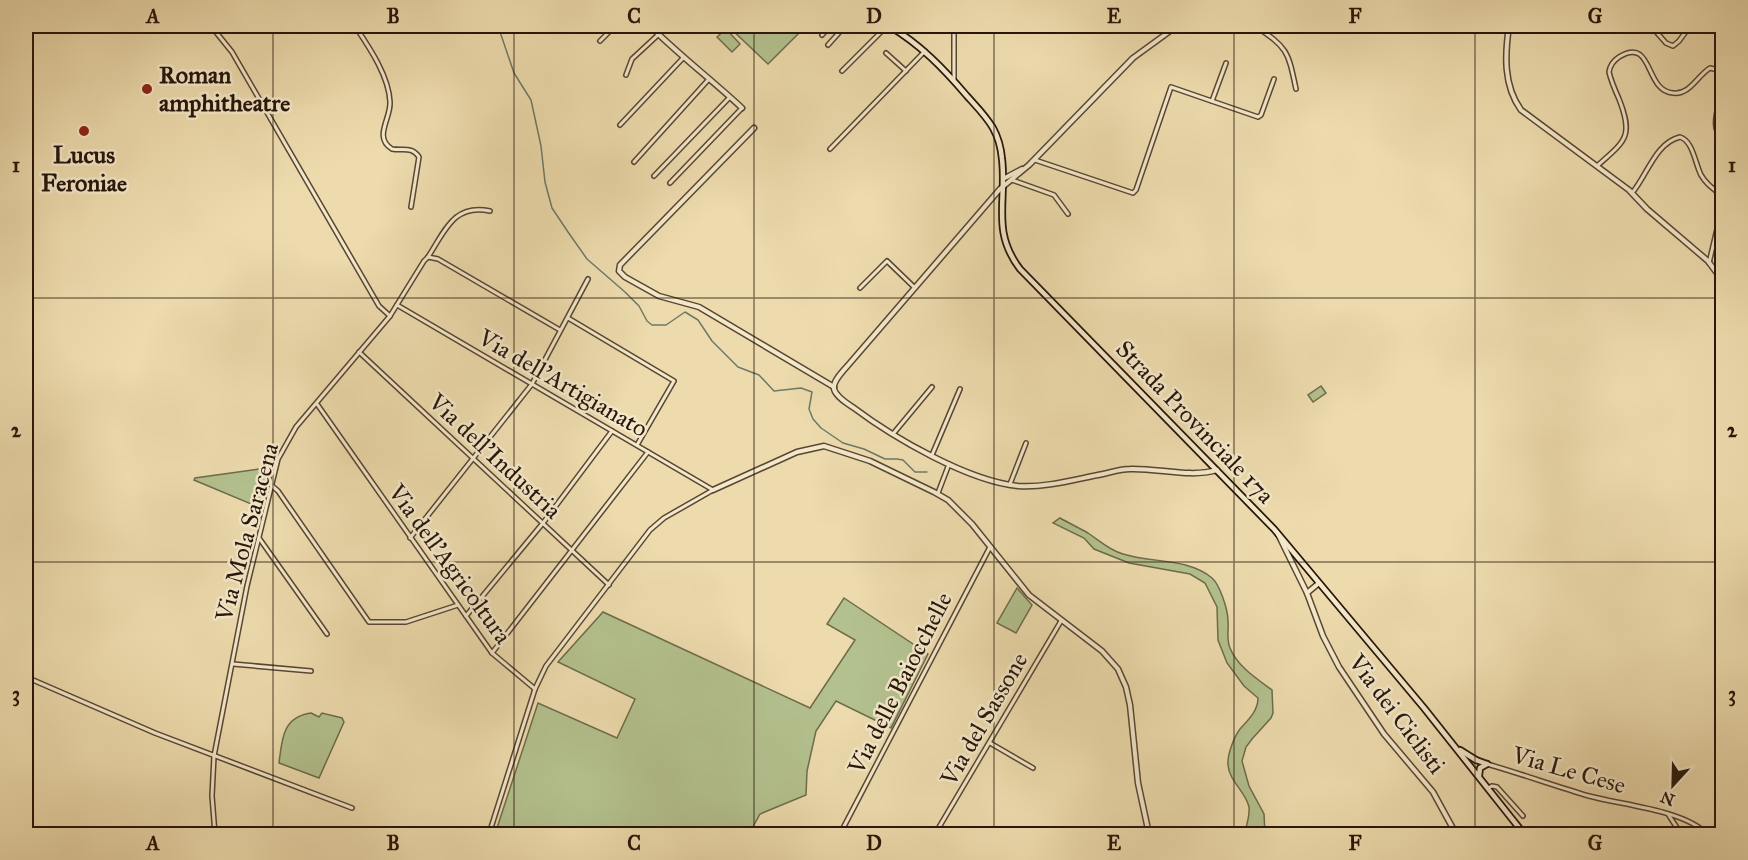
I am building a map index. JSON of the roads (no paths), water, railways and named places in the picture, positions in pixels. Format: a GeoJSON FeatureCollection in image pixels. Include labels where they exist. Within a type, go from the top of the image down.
{"type":"FeatureCollection","features":[{"type":"Feature","properties":{"kind":"main road","name":"Strada Provinciale 17a"},"geometry":{"type":"LineString","coordinates":[[888,26],[925,51],[954,80],[994,130],[1001,154],[1003,235],[1006,248],[1015,262],[1277,534],[1457,748],[1524,834]]}},
{"type":"Feature","properties":{"kind":"main road"},"geometry":{"type":"LineString","coordinates":[[1457,748],[1487,764]]}},
{"type":"Feature","properties":{"kind":"main road"},"geometry":{"type":"LineString","coordinates":[[1468,762],[1476,760]]}},
{"type":"Feature","properties":{"kind":"main road"},"geometry":{"type":"LineString","coordinates":[[1468,762],[1487,764]]}},
{"type":"Feature","properties":{"kind":"main road"},"geometry":{"type":"LineString","coordinates":[[1479,776],[1479,769],[1487,764]]}},
{"type":"Feature","properties":{"kind":"street"},"geometry":{"type":"LineString","coordinates":[[211,26],[232,52],[379,306],[390,316]]}},
{"type":"Feature","properties":{"kind":"street"},"geometry":{"type":"LineString","coordinates":[[355,26],[373,56],[389,92],[390,107],[382,134],[386,145],[392,150],[413,151],[419,158],[411,207]]}},
{"type":"Feature","properties":{"kind":"street"},"geometry":{"type":"LineString","coordinates":[[600,42],[615,26]]}},
{"type":"Feature","properties":{"kind":"street"},"geometry":{"type":"LineString","coordinates":[[650,26],[742,108],[670,183]]}},
{"type":"Feature","properties":{"kind":"street"},"geometry":{"type":"LineString","coordinates":[[822,35],[830,26]]}},
{"type":"Feature","properties":{"kind":"street"},"geometry":{"type":"LineString","coordinates":[[828,45],[845,26]]}},
{"type":"Feature","properties":{"kind":"street"},"geometry":{"type":"LineString","coordinates":[[842,71],[888,26]]}},
{"type":"Feature","properties":{"kind":"street"},"geometry":{"type":"LineString","coordinates":[[954,26],[954,80]]}},
{"type":"Feature","properties":{"kind":"street"},"geometry":{"type":"LineString","coordinates":[[834,387],[850,363],[1002,187],[1035,160],[1133,58],[1177,26]]}},
{"type":"Feature","properties":{"kind":"street"},"geometry":{"type":"LineString","coordinates":[[1255,26],[1284,48],[1289,56],[1296,89]]}},
{"type":"Feature","properties":{"kind":"street"},"geometry":{"type":"LineString","coordinates":[[1509,26],[1506,69],[1518,106],[1528,117],[1556,134],[1632,194],[1710,263],[1722,280]]}},
{"type":"Feature","properties":{"kind":"street"},"geometry":{"type":"LineString","coordinates":[[1651,26],[1666,43],[1674,46],[1690,26]]}},
{"type":"Feature","properties":{"kind":"street"},"geometry":{"type":"LineString","coordinates":[[626,75],[632,59],[659,34]]}},
{"type":"Feature","properties":{"kind":"street"},"geometry":{"type":"LineString","coordinates":[[830,149],[925,51]]}},
{"type":"Feature","properties":{"kind":"street"},"geometry":{"type":"LineString","coordinates":[[886,53],[906,71]]}},
{"type":"Feature","properties":{"kind":"street"},"geometry":{"type":"LineString","coordinates":[[1596,167],[1614,152],[1625,138],[1624,116],[1609,71],[1614,60],[1627,54],[1636,54],[1645,59],[1656,84],[1670,93],[1680,93],[1710,68],[1718,69],[1722,81],[1716,125],[1722,140]]}},
{"type":"Feature","properties":{"kind":"street"},"geometry":{"type":"LineString","coordinates":[[620,125],[684,57]]}},
{"type":"Feature","properties":{"kind":"street"},"geometry":{"type":"LineString","coordinates":[[1212,101],[1226,63]]}},
{"type":"Feature","properties":{"kind":"street"},"geometry":{"type":"LineString","coordinates":[[633,162],[710,78]]}},
{"type":"Feature","properties":{"kind":"street"},"geometry":{"type":"LineString","coordinates":[[1035,160],[1134,192],[1172,87],[1259,117],[1274,79]]}},
{"type":"Feature","properties":{"kind":"street"},"geometry":{"type":"LineString","coordinates":[[654,176],[730,97]]}},
{"type":"Feature","properties":{"kind":"street"},"geometry":{"type":"LineString","coordinates":[[754,128],[620,265],[619,271],[625,277],[658,296],[699,307],[834,387],[837,394],[845,401],[892,435],[949,464],[1010,484],[1042,485],[1127,469],[1197,474],[1217,470]]}},
{"type":"Feature","properties":{"kind":"street"},"geometry":{"type":"LineString","coordinates":[[1632,194],[1661,149],[1672,140],[1681,137],[1688,142],[1703,178],[1712,189],[1722,195]]}},
{"type":"Feature","properties":{"kind":"street"},"geometry":{"type":"LineString","coordinates":[[1003,179],[1026,168]]}},
{"type":"Feature","properties":{"kind":"street"},"geometry":{"type":"LineString","coordinates":[[1012,180],[1054,195],[1068,214]]}},
{"type":"Feature","properties":{"kind":"street","name":"Via Mola Saracena"},"geometry":{"type":"LineString","coordinates":[[215,834],[212,796],[214,756],[259,537],[278,459],[288,439],[316,403],[390,316],[450,223],[465,211],[477,208],[489,211]]}},
{"type":"Feature","properties":{"kind":"street"},"geometry":{"type":"LineString","coordinates":[[1710,263],[1722,208]]}},
{"type":"Feature","properties":{"kind":"street"},"geometry":{"type":"LineString","coordinates":[[428,257],[438,259],[560,330]]}},
{"type":"Feature","properties":{"kind":"street"},"geometry":{"type":"LineString","coordinates":[[860,288],[887,261],[915,288]]}},
{"type":"Feature","properties":{"kind":"street"},"geometry":{"type":"LineString","coordinates":[[410,538],[532,384],[588,279]]}},
{"type":"Feature","properties":{"kind":"street","name":"Via dell'Artigianato"},"geometry":{"type":"LineString","coordinates":[[397,305],[713,490]]}},
{"type":"Feature","properties":{"kind":"street"},"geometry":{"type":"LineString","coordinates":[[568,318],[674,381],[637,445]]}},
{"type":"Feature","properties":{"kind":"street","name":"Via dell'Industria"},"geometry":{"type":"LineString","coordinates":[[359,352],[609,585]]}},
{"type":"Feature","properties":{"kind":"street"},"geometry":{"type":"LineString","coordinates":[[892,435],[932,387]]}},
{"type":"Feature","properties":{"kind":"street"},"geometry":{"type":"LineString","coordinates":[[932,455],[960,389]]}},
{"type":"Feature","properties":{"kind":"street","name":"Via dell'Agricoltura"},"geometry":{"type":"LineString","coordinates":[[316,403],[492,653],[535,689]]}},
{"type":"Feature","properties":{"kind":"street"},"geometry":{"type":"LineString","coordinates":[[466,616],[543,523],[612,431]]}},
{"type":"Feature","properties":{"kind":"street"},"geometry":{"type":"LineString","coordinates":[[1010,484],[1026,443]]}},
{"type":"Feature","properties":{"kind":"street"},"geometry":{"type":"LineString","coordinates":[[489,834],[535,689],[546,666],[654,526],[713,490],[797,452],[821,446],[870,461],[938,494],[963,514],[1025,591],[1116,665],[1130,705],[1138,783],[1149,834]]}},
{"type":"Feature","properties":{"kind":"street"},"geometry":{"type":"LineString","coordinates":[[492,653],[648,452]]}},
{"type":"Feature","properties":{"kind":"street"},"geometry":{"type":"LineString","coordinates":[[938,494],[949,464]]}},
{"type":"Feature","properties":{"kind":"street"},"geometry":{"type":"LineString","coordinates":[[271,485],[278,491],[369,622],[406,622],[458,605]]}},
{"type":"Feature","properties":{"kind":"street","name":"Via dei Ciclisti"},"geometry":{"type":"LineString","coordinates":[[1277,534],[1307,593],[1323,636],[1339,667],[1384,734],[1430,789],[1456,834]]}},
{"type":"Feature","properties":{"kind":"street"},"geometry":{"type":"LineString","coordinates":[[259,537],[327,634]]}},
{"type":"Feature","properties":{"kind":"street","name":"Via delle Baiocchelle"},"geometry":{"type":"LineString","coordinates":[[840,834],[990,547]]}},
{"type":"Feature","properties":{"kind":"street"},"geometry":{"type":"LineString","coordinates":[[1307,593],[1319,583]]}},
{"type":"Feature","properties":{"kind":"street","name":"Via del Sassone"},"geometry":{"type":"LineString","coordinates":[[935,834],[1061,621]]}},
{"type":"Feature","properties":{"kind":"street"},"geometry":{"type":"LineString","coordinates":[[232,663],[311,671]]}},
{"type":"Feature","properties":{"kind":"street"},"geometry":{"type":"LineString","coordinates":[[26,677],[155,733],[352,808]]}},
{"type":"Feature","properties":{"kind":"street"},"geometry":{"type":"LineString","coordinates":[[990,743],[1033,768]]}},
{"type":"Feature","properties":{"kind":"street","name":"Via Le Cese"},"geometry":{"type":"LineString","coordinates":[[1487,764],[1588,795],[1668,814],[1693,823],[1707,834]]}},
{"type":"Feature","properties":{"kind":"street"},"geometry":{"type":"LineString","coordinates":[[1488,788],[1497,787],[1523,816]]}},
{"type":"Feature","properties":{"kind":"street"},"geometry":{"type":"LineString","coordinates":[[1668,814],[1681,834]]}},
{"type":"Feature","properties":{"kind":"street"},"geometry":{"type":"LineString","coordinates":[[1668,834],[1677,829]]}},
{"type":"Feature","properties":{"kind":"waterway"},"geometry":{"type":"LineString","coordinates":[[498,26],[514,73],[531,100],[541,146],[545,182],[552,208],[587,259],[639,306],[647,321],[652,325],[666,325],[685,312],[698,320],[712,341],[738,367],[759,375],[774,391],[801,388],[812,392],[809,409],[813,419],[821,428],[843,443],[864,449],[885,459],[903,460],[915,472],[927,472]]}},
{"type":"Feature","properties":{"kind":"place","name":"Roman amphitheatre"},"geometry":{"type":"Point","coordinates":[147,89]}},
{"type":"Feature","properties":{"kind":"place","name":"Lucus Feroniae"},"geometry":{"type":"Point","coordinates":[84,131]}}]}
